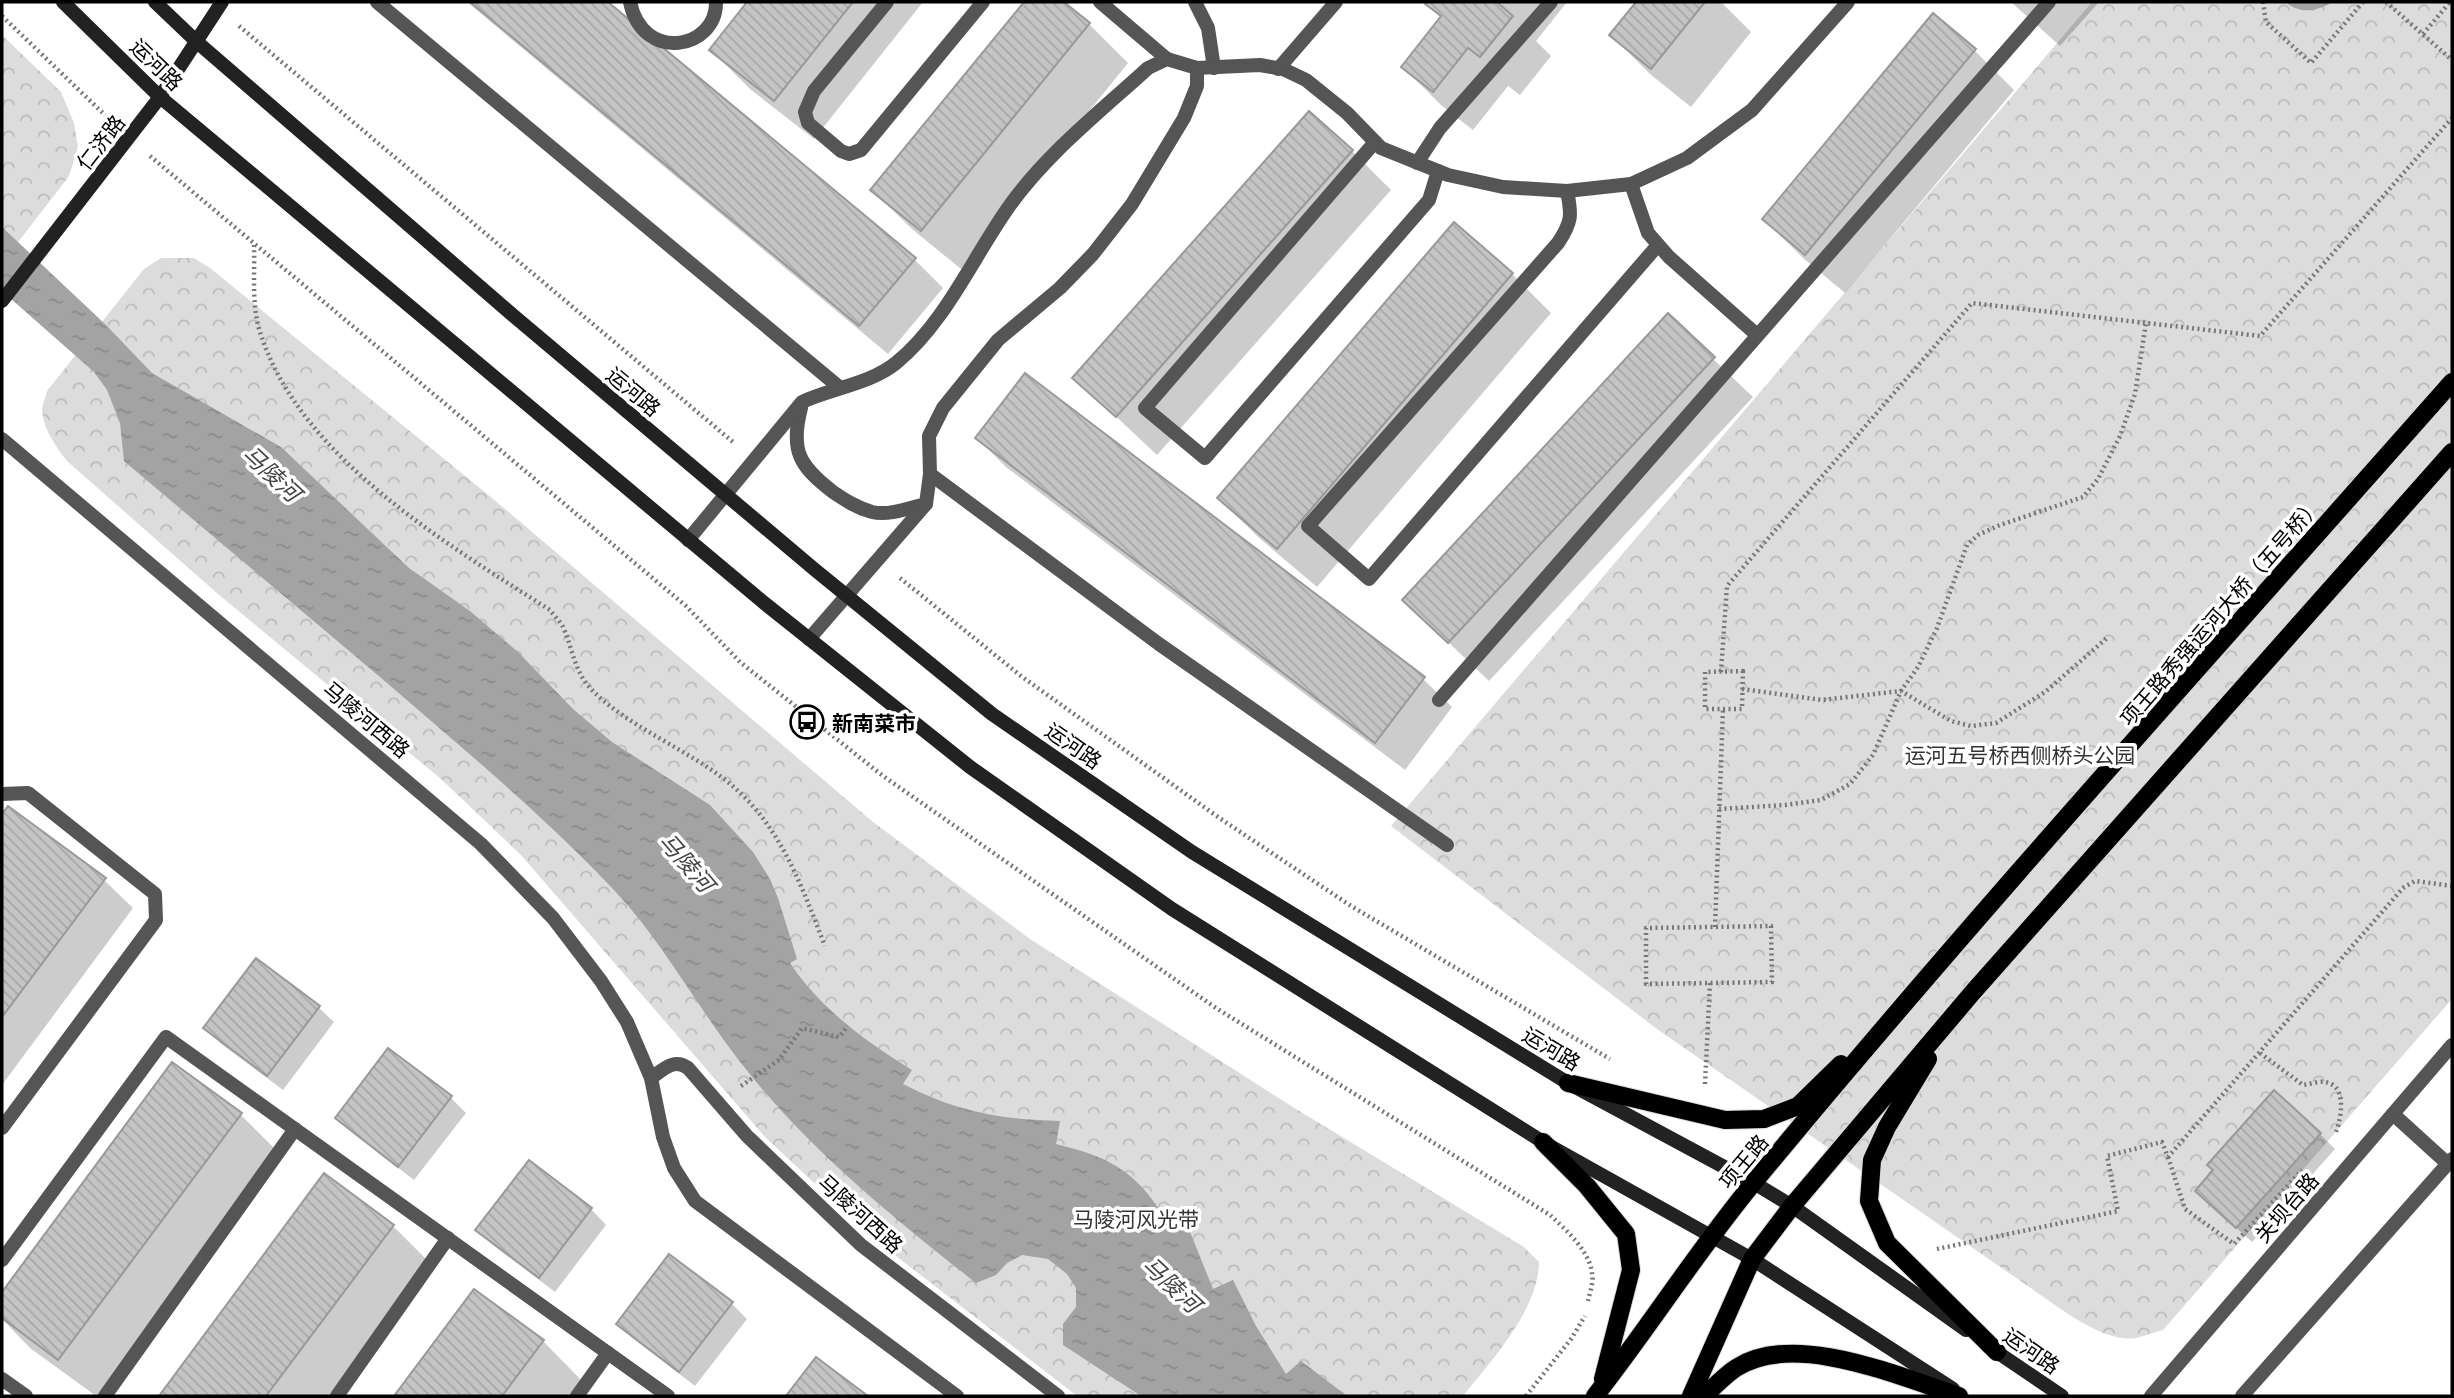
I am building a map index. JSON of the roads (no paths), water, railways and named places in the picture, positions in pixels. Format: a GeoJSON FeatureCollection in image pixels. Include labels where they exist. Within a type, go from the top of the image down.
{"type":"FeatureCollection","features":[{"type":"Feature","properties":{"kind":"main road","name":"项王路秀强运河大桥（五号桥）"},"geometry":{"type":"LineString","coordinates":[[1939,964],[2452,382]]}},
{"type":"Feature","properties":{"kind":"main road"},"geometry":{"type":"LineString","coordinates":[[1691,1396],[1752,1259],[1792,1206],[1973,992],[2452,452]]}},
{"type":"Feature","properties":{"kind":"main road","name":"项王路"},"geometry":{"type":"LineString","coordinates":[[1598,1392],[1710,1237],[1939,964]]}},
{"type":"Feature","properties":{"kind":"main road"},"geometry":{"type":"LineString","coordinates":[[1568,1083],[1703,1116],[1725,1120],[1764,1119],[1798,1106],[1917,991]]}},
{"type":"Feature","properties":{"kind":"main road"},"geometry":{"type":"LineString","coordinates":[[1954,1015],[1888,1127],[1872,1160],[1868,1201],[1888,1243],[1997,1352]]}},
{"type":"Feature","properties":{"kind":"main road"},"geometry":{"type":"LineString","coordinates":[[1543,1142],[1587,1186],[1626,1234],[1631,1270],[1598,1392]]}},
{"type":"Feature","properties":{"kind":"main road"},"geometry":{"type":"LineString","coordinates":[[1704,1396],[1737,1367],[1766,1356],[1798,1354],[1838,1357],[1961,1396]]}},
{"type":"Feature","properties":{"kind":"street","name":"运河路"},"geometry":{"type":"LineString","coordinates":[[63,2],[160,97],[688,540],[970,767],[1172,909],[1543,1142],[1752,1259],[1961,1396]]}},
{"type":"Feature","properties":{"kind":"street","name":"运河路"},"geometry":{"type":"LineString","coordinates":[[155,2],[197,42],[515,317],[992,714],[1192,852],[1568,1083],[1792,1206],[2062,1396]]}},
{"type":"Feature","properties":{"kind":"street"},"geometry":{"type":"LineString","coordinates":[[377,2],[839,387]]}},
{"type":"Feature","properties":{"kind":"street"},"geometry":{"type":"LineString","coordinates":[[631,2],[633,16],[640,28],[650,37],[677,43],[691,40],[703,32],[711,21],[716,2]]}},
{"type":"Feature","properties":{"kind":"street"},"geometry":{"type":"LineString","coordinates":[[887,2],[814,91],[805,112],[808,122],[841,151],[849,154],[861,150],[983,2]]}},
{"type":"Feature","properties":{"kind":"street"},"geometry":{"type":"LineString","coordinates":[[1100,2],[1167,59],[1197,68],[1260,65],[1306,80],[1347,113],[1381,148],[1418,163],[1448,175],[1503,187],[1567,191],[1631,184],[1687,158],[1752,110],[1848,2]]}},
{"type":"Feature","properties":{"kind":"street"},"geometry":{"type":"LineString","coordinates":[[1195,2],[1208,27],[1213,68]]}},
{"type":"Feature","properties":{"kind":"street"},"geometry":{"type":"LineString","coordinates":[[1278,69],[1336,2]]}},
{"type":"Feature","properties":{"kind":"street"},"geometry":{"type":"LineString","coordinates":[[1418,163],[1440,128],[1551,2]]}},
{"type":"Feature","properties":{"kind":"street"},"geometry":{"type":"LineString","coordinates":[[1439,700],[2049,2]]}},
{"type":"Feature","properties":{"kind":"street","name":"仁济路"},"geometry":{"type":"LineString","coordinates":[[2,301],[160,97],[197,42],[218,4]]}},
{"type":"Feature","properties":{"kind":"street"},"geometry":{"type":"LineString","coordinates":[[688,540],[803,401],[873,377],[894,365],[916,346],[1009,206],[1039,171],[1148,68],[1167,59]]}},
{"type":"Feature","properties":{"kind":"street"},"geometry":{"type":"LineString","coordinates":[[809,639],[926,503],[930,474],[929,436],[943,408],[998,341],[1060,288],[1093,254],[1132,204],[1184,118],[1197,86],[1197,68]]}},
{"type":"Feature","properties":{"kind":"street"},"geometry":{"type":"LineString","coordinates":[[1375,142],[1145,408],[1205,458],[1429,200],[1438,171]]}},
{"type":"Feature","properties":{"kind":"street"},"geometry":{"type":"LineString","coordinates":[[1631,184],[1648,233],[1757,335]]}},
{"type":"Feature","properties":{"kind":"street"},"geometry":{"type":"LineString","coordinates":[[1567,191],[1572,214],[1567,230],[1558,243],[1308,526],[1369,579],[1658,244]]}},
{"type":"Feature","properties":{"kind":"street"},"geometry":{"type":"LineString","coordinates":[[803,401],[796,427],[798,451],[804,466],[818,480],[849,503],[873,512],[895,512],[926,503]]}},
{"type":"Feature","properties":{"kind":"street","name":"马陵河西路"},"geometry":{"type":"LineString","coordinates":[[2,439],[481,844],[553,918],[601,981],[627,1022],[651,1078],[663,1137],[674,1168],[695,1201],[957,1396]]}},
{"type":"Feature","properties":{"kind":"street"},"geometry":{"type":"LineString","coordinates":[[930,474],[1159,644],[1447,845]]}},
{"type":"Feature","properties":{"kind":"street"},"geometry":{"type":"LineString","coordinates":[[2,794],[28,793],[155,894],[156,919],[2,1128]]}},
{"type":"Feature","properties":{"kind":"street"},"geometry":{"type":"LineString","coordinates":[[2,1260],[166,1037],[668,1396]]}},
{"type":"Feature","properties":{"kind":"street","name":"关坝台路"},"geometry":{"type":"LineString","coordinates":[[2151,1396],[2452,1045]]}},
{"type":"Feature","properties":{"kind":"street","name":"马陵河西路"},"geometry":{"type":"LineString","coordinates":[[651,1078],[672,1063],[681,1063],[688,1068],[747,1136],[861,1245],[1058,1396]]}},
{"type":"Feature","properties":{"kind":"street"},"geometry":{"type":"LineString","coordinates":[[2242,1396],[2450,1162],[2393,1114]]}},
{"type":"Feature","properties":{"kind":"street"},"geometry":{"type":"LineString","coordinates":[[105,1396],[295,1129]]}},
{"type":"Feature","properties":{"kind":"street"},"geometry":{"type":"LineString","coordinates":[[337,1396],[448,1238]]}},
{"type":"Feature","properties":{"kind":"street"},"geometry":{"type":"LineString","coordinates":[[577,1396],[608,1353]]}},
{"type":"Feature","properties":{"kind":"street"},"geometry":{"type":"LineString","coordinates":[[2,1379],[26,1396]]}},
{"type":"Feature","properties":{"kind":"water"},"geometry":{"type":"Polygon","coordinates":[[[2285,2],[2333,2],[2321,8],[2303,10],[2285,2]]]}},
{"type":"Feature","properties":{"kind":"water","name":"马陵河"},"geometry":{"type":"Polygon","coordinates":[[[2,227],[105,324],[152,373],[281,447],[409,568],[470,611],[518,652],[573,709],[612,742],[710,805],[753,852],[770,879],[797,959],[790,963],[802,980],[845,1023],[912,1070],[903,1084],[941,1101],[979,1112],[1018,1119],[1060,1121],[1056,1144],[1093,1155],[1122,1170],[1145,1191],[1168,1223],[1184,1217],[1213,1289],[1233,1280],[1256,1326],[1286,1374],[1301,1361],[1347,1396],[1141,1396],[1063,1345],[1063,1324],[1076,1307],[1076,1288],[1067,1274],[1048,1259],[1022,1255],[1007,1263],[996,1275],[976,1283],[882,1207],[822,1153],[767,1094],[725,1042],[632,910],[586,862],[470,754],[124,461],[120,423],[107,390],[94,372],[2,291],[2,227]]]}},
{"type":"Feature","properties":{"kind":"place","name":"新南菜市"},"geometry":{"type":"Point","coordinates":[807,722]}},
{"type":"Feature","properties":{"kind":"park label","name":"运河五号桥西侧桥头公园"},"geometry":{"type":"Point","coordinates":[2020,754]}},
{"type":"Feature","properties":{"kind":"park label","name":"马陵河风光带"},"geometry":{"type":"Point","coordinates":[1136,1218]}}]}
